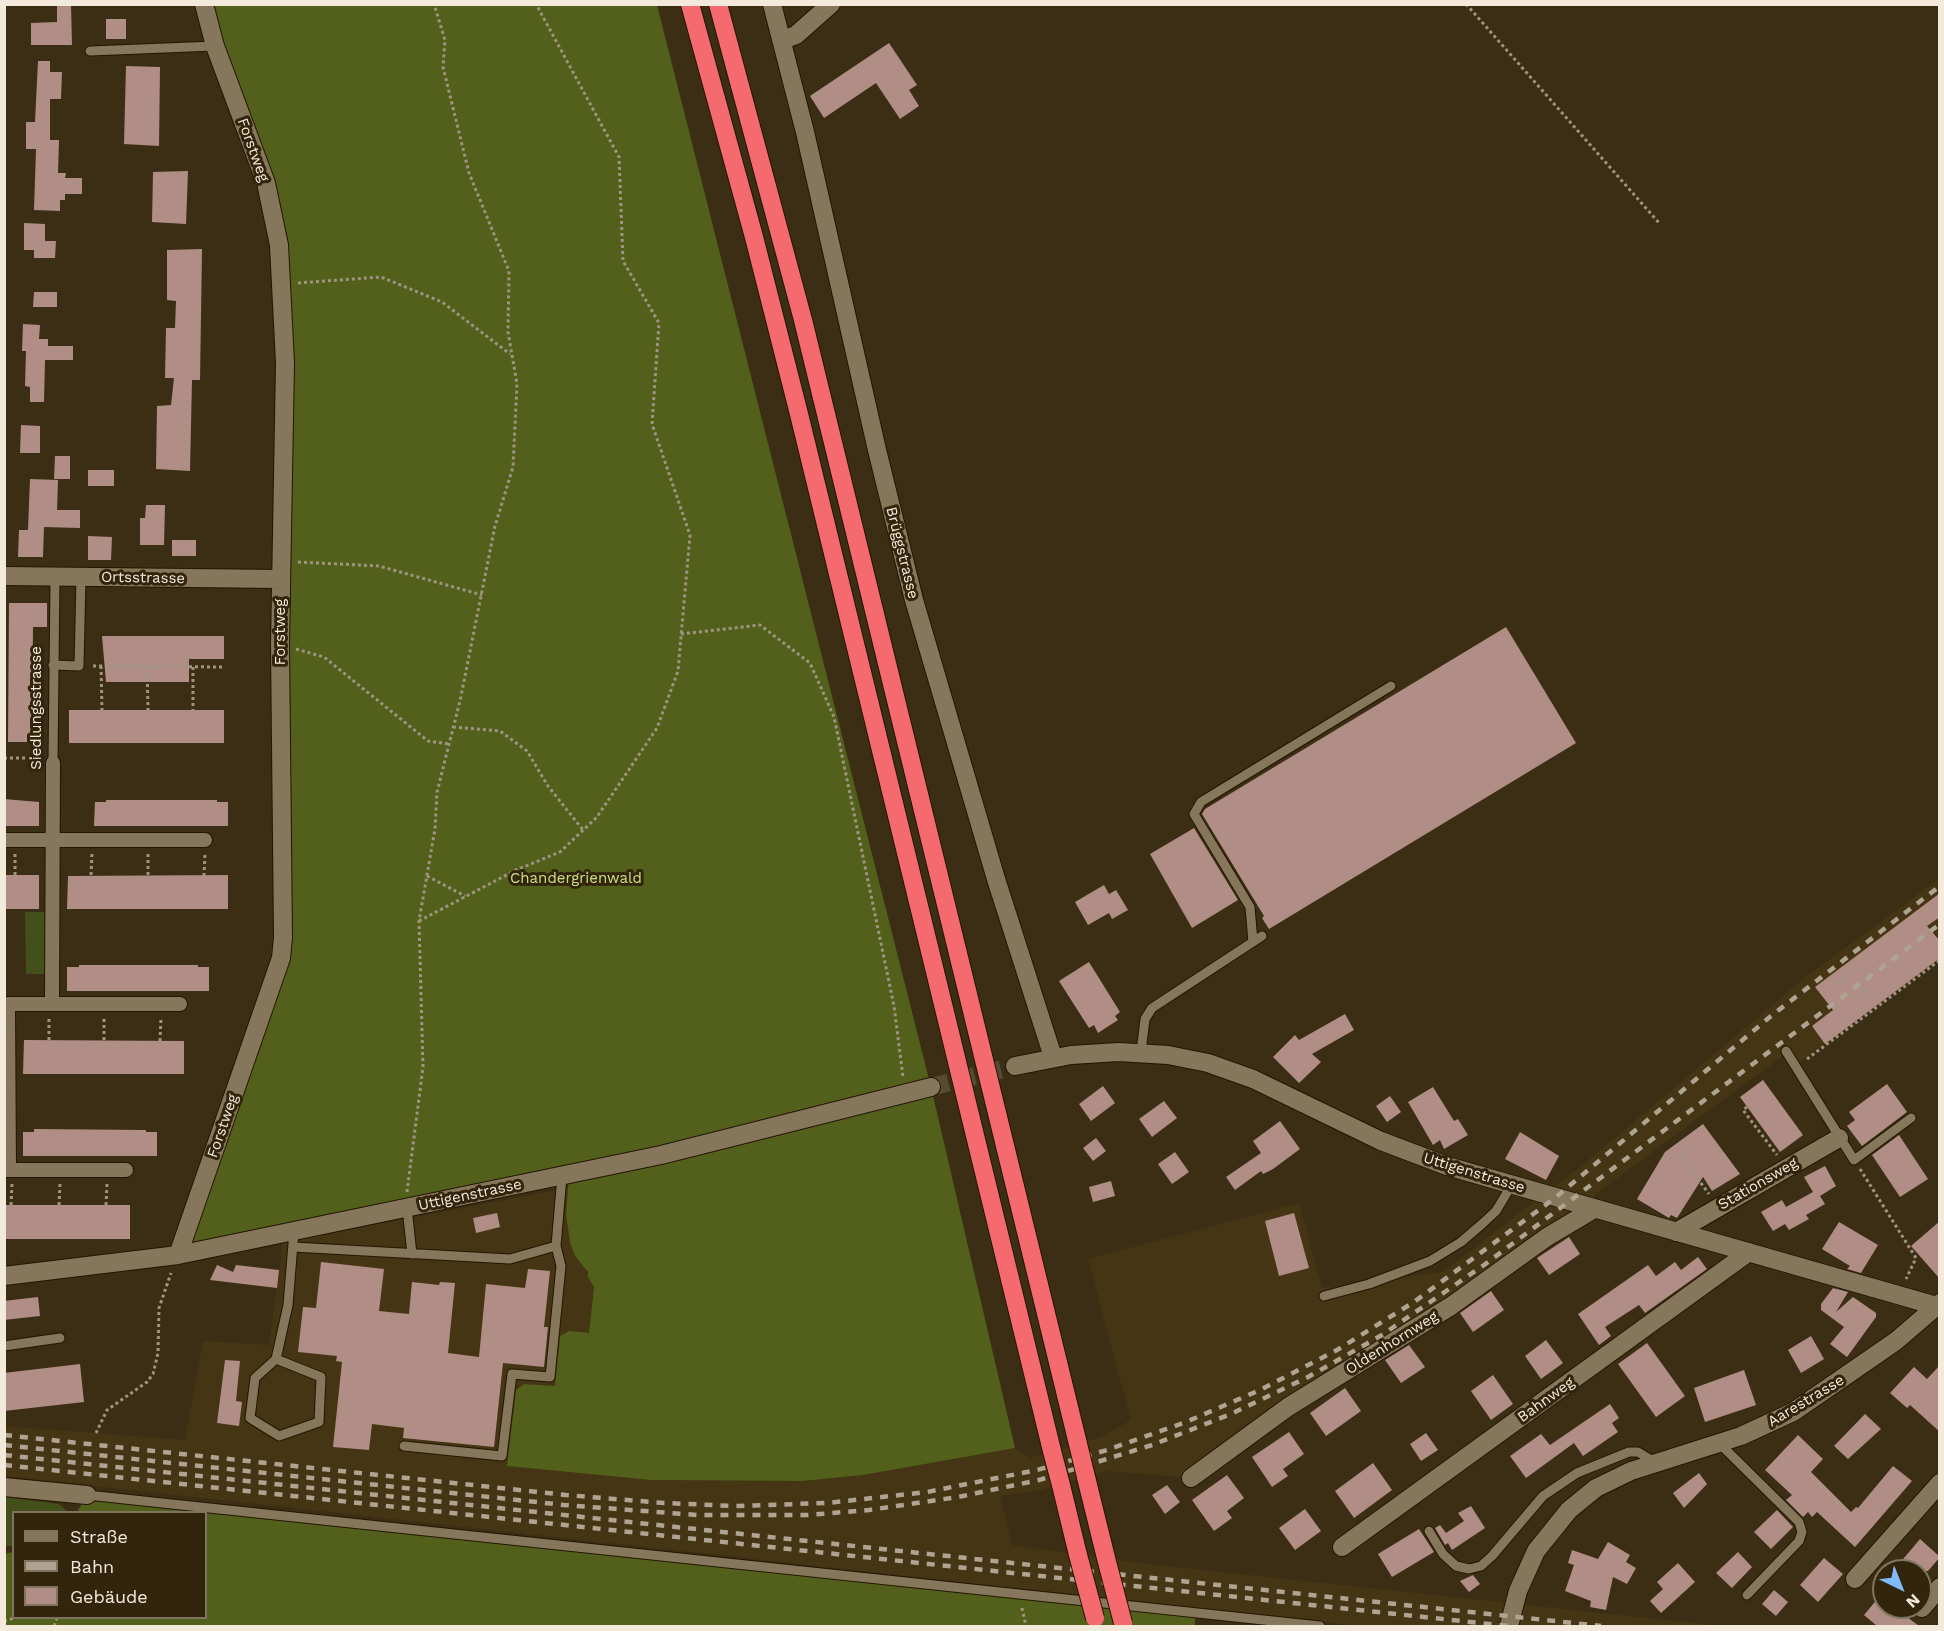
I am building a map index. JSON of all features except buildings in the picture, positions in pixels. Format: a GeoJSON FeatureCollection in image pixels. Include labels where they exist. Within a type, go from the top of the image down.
{"type":"FeatureCollection","features":[{"type":"Feature","properties":{"kind":"highway"},"geometry":{"type":"LineString","coordinates":[[690,4],[754,237],[802,425],[1052,1451],[1096,1622]]}},
{"type":"Feature","properties":{"kind":"highway"},"geometry":{"type":"LineString","coordinates":[[718,4],[803,320],[1123,1624]]}},
{"type":"Feature","properties":{"kind":"street","name":"Forstweg"},"geometry":{"type":"LineString","coordinates":[[178,1254],[281,958],[283,938],[280,645],[285,363],[279,245],[266,183],[215,46],[204,4]]}},
{"type":"Feature","properties":{"kind":"street","name":"Brüggstrasse"},"geometry":{"type":"LineString","coordinates":[[772,4],[914,600],[996,879],[1053,1058]]}},
{"type":"Feature","properties":{"kind":"street"},"geometry":{"type":"LineString","coordinates":[[782,40],[796,35],[831,4]]}},
{"type":"Feature","properties":{"kind":"street","name":"Ortsstrasse"},"geometry":{"type":"LineString","coordinates":[[4,576],[55,578],[281,571]]}},
{"type":"Feature","properties":{"kind":"street","name":"Siedlungsstrasse"},"geometry":{"type":"LineString","coordinates":[[50,1004],[53,760]]}},
{"type":"Feature","properties":{"kind":"street"},"geometry":{"type":"LineString","coordinates":[[10,840],[205,840]]}},
{"type":"Feature","properties":{"kind":"street"},"geometry":{"type":"LineString","coordinates":[[126,1170],[8,1170],[8,1004],[180,1004]]}},
{"type":"Feature","properties":{"kind":"street","name":"Uttigenstrasse"},"geometry":{"type":"LineString","coordinates":[[1015,1066],[1091,1053],[1141,1052],[1189,1059],[1231,1071],[1273,1088],[1402,1149],[1512,1186],[1939,1305]]}},
{"type":"Feature","properties":{"kind":"street","name":"Uttigenstrasse"},"geometry":{"type":"LineString","coordinates":[[4,1276],[294,1239],[407,1208],[661,1155],[931,1087]]}},
{"type":"Feature","properties":{"kind":"street","name":"Stationsweg"},"geometry":{"type":"LineString","coordinates":[[1676,1232],[1839,1138]]}},
{"type":"Feature","properties":{"kind":"street","name":"Oldenhornweg"},"geometry":{"type":"LineString","coordinates":[[1191,1478],[1288,1407],[1412,1331],[1547,1237],[1594,1209]]}},
{"type":"Feature","properties":{"kind":"street","name":"Bahnweg"},"geometry":{"type":"LineString","coordinates":[[1342,1547],[1749,1252]]}},
{"type":"Feature","properties":{"kind":"street","name":"Aarestrasse"},"geometry":{"type":"LineString","coordinates":[[1509,1626],[1527,1566],[1557,1523],[1596,1488],[1614,1478],[1720,1444],[1761,1428],[1807,1404],[1896,1341],[1939,1305]]}},
{"type":"Feature","properties":{"kind":"street"},"geometry":{"type":"LineString","coordinates":[[1855,1579],[1940,1483]]}},
{"type":"Feature","properties":{"kind":"street"},"geometry":{"type":"LineString","coordinates":[[4,1487],[87,1496]]}},
{"type":"Feature","properties":{"kind":"lane"},"geometry":{"type":"LineString","coordinates":[[90,51],[215,46]]}},
{"type":"Feature","properties":{"kind":"lane"},"geometry":{"type":"LineString","coordinates":[[53,665],[79,666],[81,577]]}},
{"type":"Feature","properties":{"kind":"lane","name":"Siedlungsstrasse"},"geometry":{"type":"LineString","coordinates":[[53,760],[55,578]]}},
{"type":"Feature","properties":{"kind":"lane"},"geometry":{"type":"LineString","coordinates":[[1253,942],[1250,907],[1194,814],[1201,802],[1391,686]]}},
{"type":"Feature","properties":{"kind":"lane"},"geometry":{"type":"LineString","coordinates":[[1141,1052],[1144,1019],[1152,1008],[1262,936]]}},
{"type":"Feature","properties":{"kind":"lane"},"geometry":{"type":"LineString","coordinates":[[1786,1051],[1854,1160],[1911,1118]]}},
{"type":"Feature","properties":{"kind":"lane"},"geometry":{"type":"LineString","coordinates":[[404,1446],[502,1456],[512,1374],[550,1377],[561,1266],[556,1246],[562,1176]]}},
{"type":"Feature","properties":{"kind":"lane"},"geometry":{"type":"LineString","coordinates":[[1324,1296],[1369,1284],[1430,1261],[1461,1242],[1482,1224],[1496,1211],[1512,1186]]}},
{"type":"Feature","properties":{"kind":"lane"},"geometry":{"type":"LineString","coordinates":[[407,1208],[412,1254]]}},
{"type":"Feature","properties":{"kind":"lane"},"geometry":{"type":"LineString","coordinates":[[276,1359],[321,1377],[319,1422],[279,1436],[250,1418],[255,1378],[276,1359],[288,1305],[294,1239],[412,1254],[510,1260],[556,1246]]}},
{"type":"Feature","properties":{"kind":"lane"},"geometry":{"type":"LineString","coordinates":[[4,1346],[60,1338]]}},
{"type":"Feature","properties":{"kind":"lane"},"geometry":{"type":"LineString","coordinates":[[1720,1444],[1799,1522],[1802,1532],[1799,1541],[1747,1595]]}},
{"type":"Feature","properties":{"kind":"lane"},"geometry":{"type":"LineString","coordinates":[[1429,1531],[1443,1554],[1456,1566],[1469,1569],[1481,1566],[1543,1496],[1577,1473],[1629,1452],[1638,1452],[1658,1464]]}},
{"type":"Feature","properties":{"kind":"lane"},"geometry":{"type":"LineString","coordinates":[[87,1496],[1195,1615],[1320,1626]]}},
{"type":"Feature","properties":{"kind":"lane"},"geometry":{"type":"LineString","coordinates":[[1195,1615],[1195,1626]]}},
{"type":"Feature","properties":{"kind":"path"},"geometry":{"type":"LineString","coordinates":[[407,1208],[407,1175],[423,1067],[417,938],[419,921],[435,830],[437,792],[482,595],[495,526],[513,467],[517,384],[510,354],[509,271],[469,173],[443,67],[445,40],[434,4]]}},
{"type":"Feature","properties":{"kind":"path"},"geometry":{"type":"LineString","coordinates":[[419,921],[465,896],[560,852],[597,817],[657,728],[678,671],[690,535],[652,424],[659,323],[623,261],[619,157],[536,4]]}},
{"type":"Feature","properties":{"kind":"path"},"geometry":{"type":"LineString","coordinates":[[1466,4],[1660,224]]}},
{"type":"Feature","properties":{"kind":"path"},"geometry":{"type":"LineString","coordinates":[[282,284],[381,277],[442,302],[510,354]]}},
{"type":"Feature","properties":{"kind":"path"},"geometry":{"type":"LineString","coordinates":[[281,571],[379,566],[482,595]]}},
{"type":"Feature","properties":{"kind":"path"},"geometry":{"type":"LineString","coordinates":[[681,634],[760,625],[810,663],[834,717],[894,1006],[906,1093]]}},
{"type":"Feature","properties":{"kind":"path"},"geometry":{"type":"LineString","coordinates":[[280,645],[324,657],[428,741],[449,744]]}},
{"type":"Feature","properties":{"kind":"path"},"geometry":{"type":"LineString","coordinates":[[135,659],[135,666]]}},
{"type":"Feature","properties":{"kind":"path"},"geometry":{"type":"LineString","coordinates":[[193,710],[196,659]]}},
{"type":"Feature","properties":{"kind":"path"},"geometry":{"type":"LineString","coordinates":[[79,666],[223,667]]}},
{"type":"Feature","properties":{"kind":"path"},"geometry":{"type":"LineString","coordinates":[[101,666],[102,710]]}},
{"type":"Feature","properties":{"kind":"path"},"geometry":{"type":"LineString","coordinates":[[147,666],[148,710]]}},
{"type":"Feature","properties":{"kind":"path"},"geometry":{"type":"LineString","coordinates":[[453,727],[500,731],[527,751],[548,786],[583,830]]}},
{"type":"Feature","properties":{"kind":"path"},"geometry":{"type":"LineString","coordinates":[[4,758],[53,760]]}},
{"type":"Feature","properties":{"kind":"path"},"geometry":{"type":"LineString","coordinates":[[10,840],[15,875]]}},
{"type":"Feature","properties":{"kind":"path"},"geometry":{"type":"LineString","coordinates":[[92,876],[93,840]]}},
{"type":"Feature","properties":{"kind":"path"},"geometry":{"type":"LineString","coordinates":[[148,840],[148,876]]}},
{"type":"Feature","properties":{"kind":"path"},"geometry":{"type":"LineString","coordinates":[[204,876],[205,840]]}},
{"type":"Feature","properties":{"kind":"path"},"geometry":{"type":"LineString","coordinates":[[426,876],[465,896]]}},
{"type":"Feature","properties":{"kind":"path"},"geometry":{"type":"LineString","coordinates":[[1796,1067],[1940,960]]}},
{"type":"Feature","properties":{"kind":"path"},"geometry":{"type":"LineString","coordinates":[[1836,984],[1848,975]]}},
{"type":"Feature","properties":{"kind":"path"},"geometry":{"type":"LineString","coordinates":[[1854,998],[1866,989]]}},
{"type":"Feature","properties":{"kind":"path"},"geometry":{"type":"LineString","coordinates":[[48,1040],[50,1004]]}},
{"type":"Feature","properties":{"kind":"path"},"geometry":{"type":"LineString","coordinates":[[104,1004],[104,1040]]}},
{"type":"Feature","properties":{"kind":"path"},"geometry":{"type":"LineString","coordinates":[[160,1041],[161,1004]]}},
{"type":"Feature","properties":{"kind":"path"},"geometry":{"type":"LineString","coordinates":[[1747,1107],[1743,1110],[1774,1147],[1786,1167]]}},
{"type":"Feature","properties":{"kind":"path"},"geometry":{"type":"LineString","coordinates":[[1683,1150],[1679,1153],[1707,1186],[1718,1207]]}},
{"type":"Feature","properties":{"kind":"path"},"geometry":{"type":"LineString","coordinates":[[1854,1160],[1916,1258],[1899,1294]]}},
{"type":"Feature","properties":{"kind":"path"},"geometry":{"type":"LineString","coordinates":[[8,1170],[11,1205]]}},
{"type":"Feature","properties":{"kind":"path"},"geometry":{"type":"LineString","coordinates":[[59,1205],[60,1170]]}},
{"type":"Feature","properties":{"kind":"path"},"geometry":{"type":"LineString","coordinates":[[106,1205],[107,1170]]}},
{"type":"Feature","properties":{"kind":"path"},"geometry":{"type":"LineString","coordinates":[[96,1433],[107,1410],[147,1382],[153,1374],[158,1353],[159,1308],[178,1254]]}},
{"type":"Feature","properties":{"kind":"path"},"geometry":{"type":"LineString","coordinates":[[1019,1595],[1026,1626]]}},
{"type":"Feature","properties":{"kind":"shaded area"},"geometry":{"type":"Polygon","coordinates":[[[1939,879],[1939,958],[1792,1068],[1784,1055],[1594,1195],[1594,1209],[1191,1478],[1107,1471],[1038,1491],[1000,1496],[1012,1545],[1139,1563],[1721,1626],[1358,1626],[5,1476],[4,1426],[185,1440],[203,1341],[269,1345],[283,1242],[568,1188],[566,1214],[570,1243],[575,1256],[588,1272],[588,1277],[594,1287],[589,1334],[569,1331],[560,1336],[555,1387],[524,1384],[508,1466],[651,1480],[803,1481],[863,1475],[1015,1448],[1030,1458],[1099,1438],[1131,1420],[1088,1259],[1299,1203],[1322,1288],[1443,1272],[1585,1163],[1807,976],[1939,879]]]}},
{"type":"Feature","properties":{"kind":"green space","name":"Chandergrienwald"},"geometry":{"type":"Polygon","coordinates":[[[204,5],[657,5],[931,1087],[1015,1448],[863,1475],[803,1481],[651,1480],[507,1466],[516,1390],[524,1384],[555,1386],[560,1336],[569,1331],[589,1333],[594,1287],[588,1277],[588,1272],[575,1256],[570,1243],[566,1214],[569,1175],[178,1254],[281,958],[279,245],[204,5]]]}},
{"type":"Feature","properties":{"kind":"green space"},"geometry":{"type":"Polygon","coordinates":[[[25,912],[46,912],[46,974],[26,974],[25,912]]]}},
{"type":"Feature","properties":{"kind":"green space"},"geometry":{"type":"Polygon","coordinates":[[[87,1495],[1195,1615],[1195,1626],[5,1626],[4,1554],[12,1552],[12,1619],[207,1619],[207,1511],[78,1511],[87,1495]]]}},
{"type":"Feature","properties":{"kind":"green space"},"geometry":{"type":"Polygon","coordinates":[[[5,1497],[59,1504],[67,1511],[12,1511],[12,1546],[5,1546],[5,1497]]]}},
{"type":"Feature","properties":{"kind":"tunnel"},"geometry":{"type":"LineString","coordinates":[[931,1087],[1015,1066]]}},
{"type":"Feature","properties":{"kind":"railway"},"geometry":{"type":"LineString","coordinates":[[4,1435],[566,1495],[735,1506],[827,1503],[927,1492],[1037,1470],[1107,1450],[1186,1422],[1260,1390],[1337,1350],[1414,1302],[1555,1198],[1771,1016],[1940,886]]}},
{"type":"Feature","properties":{"kind":"railway"},"geometry":{"type":"LineString","coordinates":[[4,1445],[564,1505],[697,1515],[808,1515],[869,1510],[958,1497],[1039,1480],[1152,1445],[1231,1414],[1308,1377],[1382,1335],[1484,1265],[1940,924]]}},
{"type":"Feature","properties":{"kind":"railway"},"geometry":{"type":"LineString","coordinates":[[4,1455],[1601,1626]]}},
{"type":"Feature","properties":{"kind":"railway"},"geometry":{"type":"LineString","coordinates":[[4,1465],[1508,1626]]}}]}
